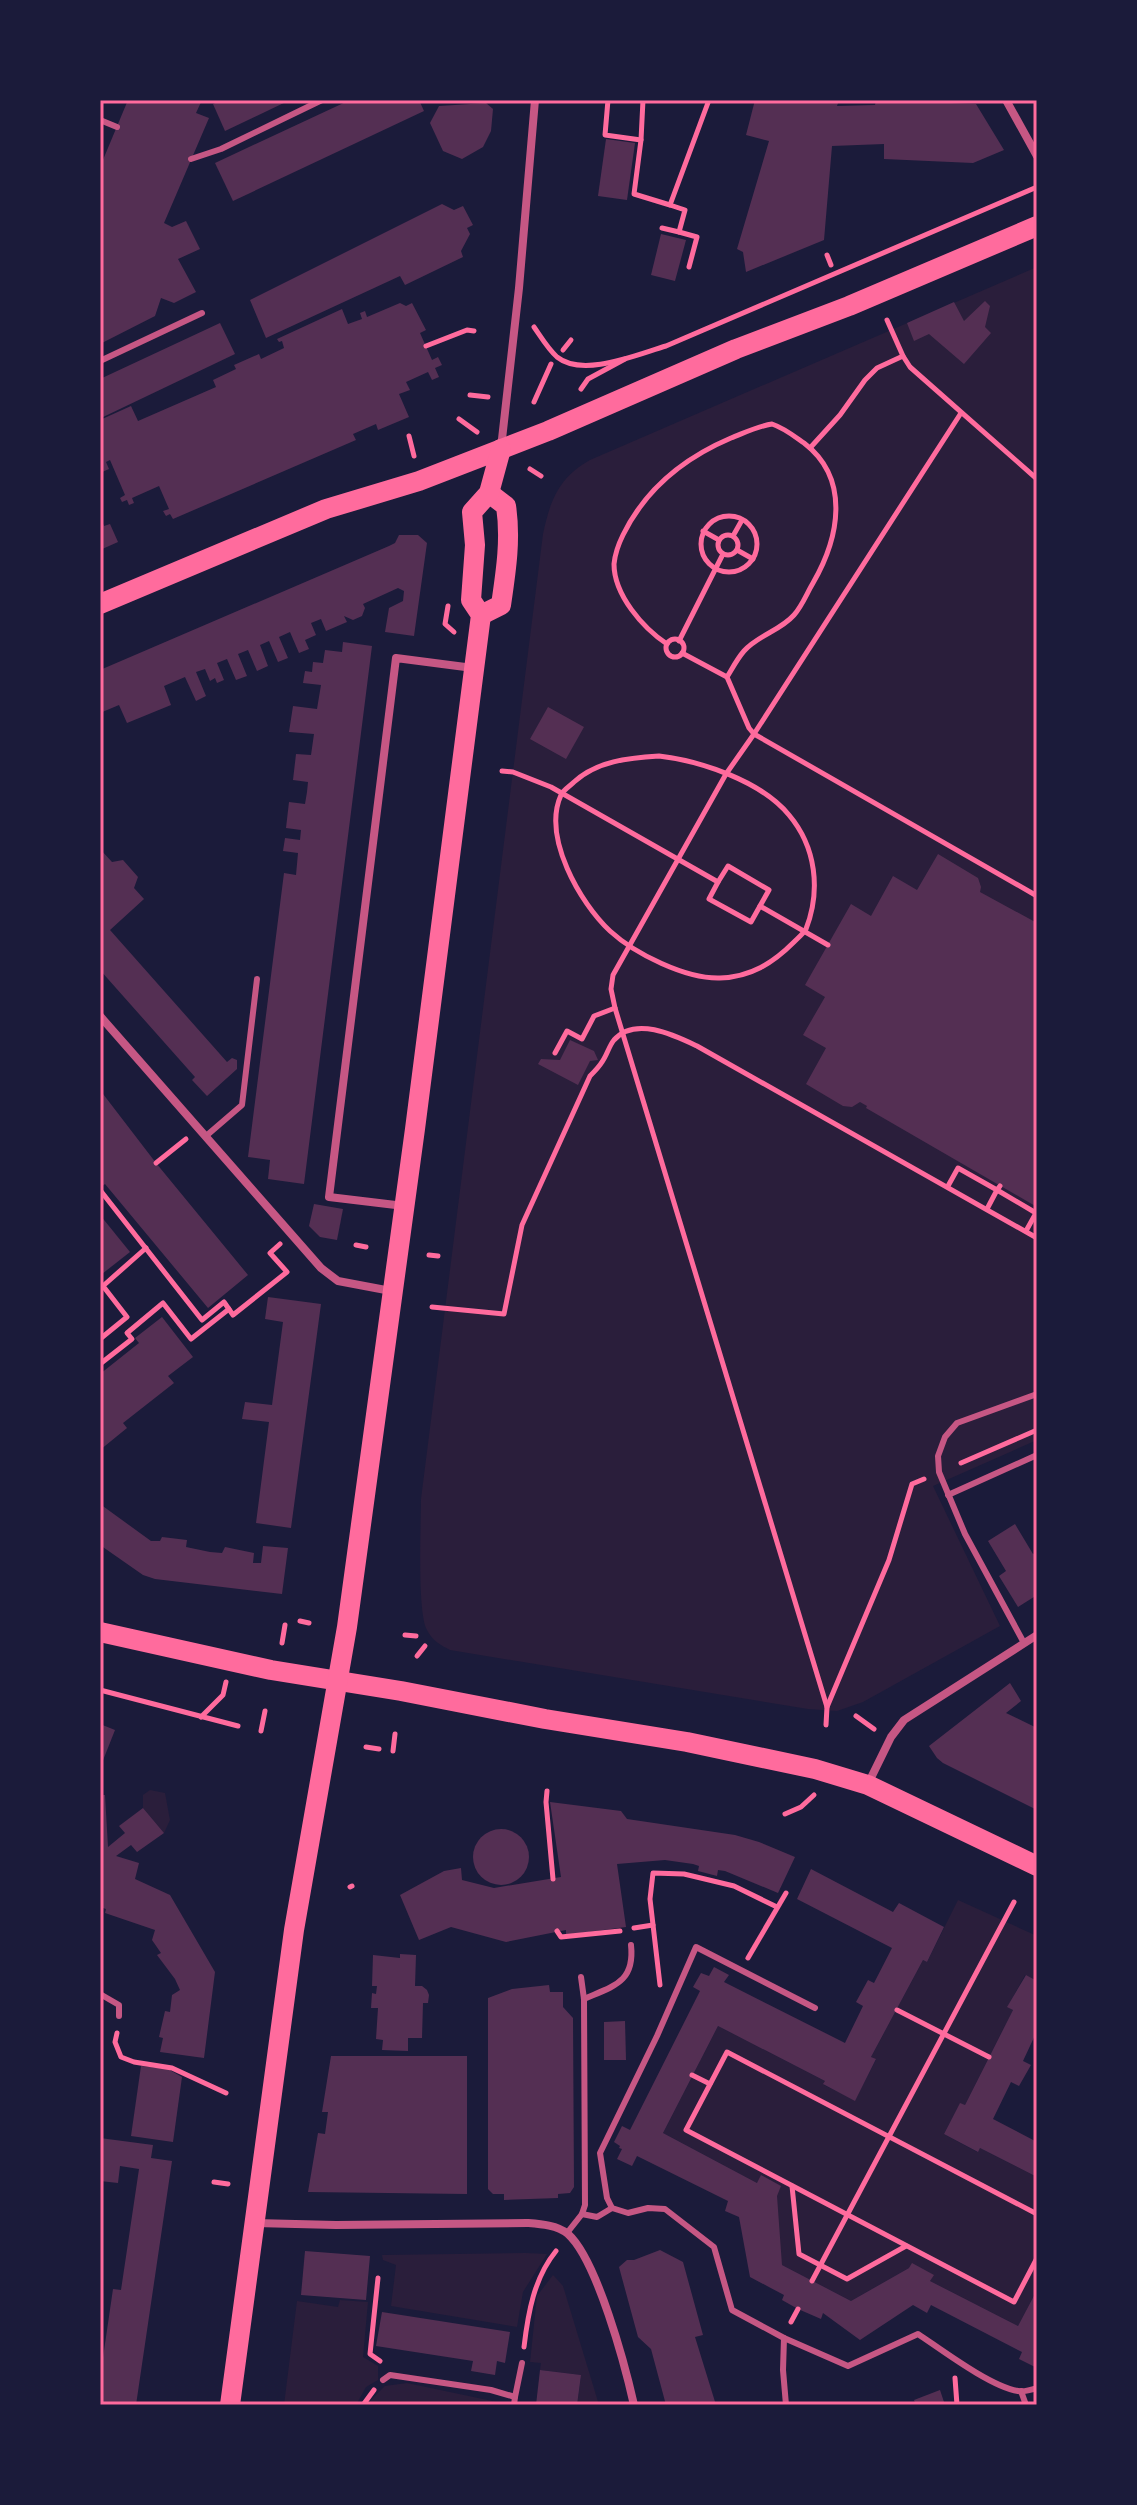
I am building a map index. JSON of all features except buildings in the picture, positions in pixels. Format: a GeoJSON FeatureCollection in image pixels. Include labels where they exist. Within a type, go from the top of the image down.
{"type":"FeatureCollection","features":[{"type":"Feature","properties":{"kind":"main road"},"geometry":{"type":"LineString","coordinates":[[100,604],[326,509],[419,481],[501,449],[1037,226]]}},
{"type":"Feature","properties":{"kind":"main road"},"geometry":{"type":"LineString","coordinates":[[230,2405],[294,1930],[347,1627],[481,615],[471,600],[475,545],[472,512],[489,493],[501,449]]}},
{"type":"Feature","properties":{"kind":"main road"},"geometry":{"type":"LineString","coordinates":[[481,615],[501,605],[509,540],[506,506],[489,493]]}},
{"type":"Feature","properties":{"kind":"main road"},"geometry":{"type":"LineString","coordinates":[[100,1632],[231,1661],[701,1745],[815,1769],[868,1785],[1037,1866]]}},
{"type":"Feature","properties":{"kind":"street"},"geometry":{"type":"LineString","coordinates":[[501,449],[535,100]]}},
{"type":"Feature","properties":{"kind":"street"},"geometry":{"type":"LineString","coordinates":[[1006,100],[1037,156]]}},
{"type":"Feature","properties":{"kind":"street"},"geometry":{"type":"LineString","coordinates":[[404,1206],[329,1197],[396,658],[473,668]]}},
{"type":"Feature","properties":{"kind":"street"},"geometry":{"type":"LineString","coordinates":[[100,1016],[328,1274],[350,1284],[392,1292]]}},
{"type":"Feature","properties":{"kind":"street"},"geometry":{"type":"LineString","coordinates":[[868,1785],[891,1737],[904,1720],[1037,1635]]}},
{"type":"Feature","properties":{"kind":"street"},"geometry":{"type":"LineString","coordinates":[[255,2223],[527,2223],[543,2224],[567,2233],[588,2261],[595,2278],[634,2405]]}},
{"type":"Feature","properties":{"kind":"lane"},"geometry":{"type":"LineString","coordinates":[[191,159],[221,149],[322,100]]}},
{"type":"Feature","properties":{"kind":"lane"},"geometry":{"type":"LineString","coordinates":[[100,120],[117,127]]}},
{"type":"Feature","properties":{"kind":"lane"},"geometry":{"type":"LineString","coordinates":[[100,361],[202,313]]}},
{"type":"Feature","properties":{"kind":"lane"},"geometry":{"type":"LineString","coordinates":[[203,1133],[242,1105],[257,979]]}},
{"type":"Feature","properties":{"kind":"lane"},"geometry":{"type":"LineString","coordinates":[[1024,1643],[965,1534],[939,1472],[938,1456],[945,1437],[957,1423],[1037,1394]]}},
{"type":"Feature","properties":{"kind":"lane"},"geometry":{"type":"LineString","coordinates":[[948,1495],[1037,1455]]}},
{"type":"Feature","properties":{"kind":"lane"},"geometry":{"type":"LineString","coordinates":[[584,1999],[624,1979],[633,1963],[631,1945]]}},
{"type":"Feature","properties":{"kind":"lane"},"geometry":{"type":"LineString","coordinates":[[815,2008],[696,1947],[600,2153],[607,2198],[612,2208],[628,2213],[648,2208],[665,2209],[714,2247],[732,2310],[784,2338],[848,2366],[918,2334],[1005,2388],[1021,2391],[1037,2388]]}},
{"type":"Feature","properties":{"kind":"lane"},"geometry":{"type":"LineString","coordinates":[[567,2233],[585,2205],[584,1999],[581,1977]]}},
{"type":"Feature","properties":{"kind":"lane"},"geometry":{"type":"LineString","coordinates":[[100,1994],[119,2005],[119,2016]]}},
{"type":"Feature","properties":{"kind":"lane"},"geometry":{"type":"LineString","coordinates":[[582,2214],[597,2217],[612,2208]]}},
{"type":"Feature","properties":{"kind":"lane"},"geometry":{"type":"LineString","coordinates":[[784,2338],[786,2405]]}},
{"type":"Feature","properties":{"kind":"lane"},"geometry":{"type":"LineString","coordinates":[[514,2405],[522,2363]]}},
{"type":"Feature","properties":{"kind":"lane"},"geometry":{"type":"LineString","coordinates":[[383,2380],[390,2375],[491,2390],[515,2397]]}},
{"type":"Feature","properties":{"kind":"lane"},"geometry":{"type":"LineString","coordinates":[[1021,2391],[1026,2405]]}},
{"type":"Feature","properties":{"kind":"path"},"geometry":{"type":"LineString","coordinates":[[608,100],[605,135],[641,140]]}},
{"type":"Feature","properties":{"kind":"path"},"geometry":{"type":"LineString","coordinates":[[643,100],[634,194],[685,210],[679,232]]}},
{"type":"Feature","properties":{"kind":"path"},"geometry":{"type":"LineString","coordinates":[[670,205],[709,100]]}},
{"type":"Feature","properties":{"kind":"path"},"geometry":{"type":"LineString","coordinates":[[516,313],[526,317],[549,348],[566,362],[575,365],[599,364],[666,346],[1037,187]]}},
{"type":"Feature","properties":{"kind":"path"},"geometry":{"type":"LineString","coordinates":[[662,228],[697,237],[689,267]]}},
{"type":"Feature","properties":{"kind":"path"},"geometry":{"type":"LineString","coordinates":[[827,255],[831,265]]}},
{"type":"Feature","properties":{"kind":"path"},"geometry":{"type":"LineString","coordinates":[[887,320],[903,356],[919,376],[1037,479]]}},
{"type":"Feature","properties":{"kind":"path"},"geometry":{"type":"LineString","coordinates":[[426,346],[467,330],[474,331]]}},
{"type":"Feature","properties":{"kind":"path"},"geometry":{"type":"LineString","coordinates":[[563,350],[571,340]]}},
{"type":"Feature","properties":{"kind":"path"},"geometry":{"type":"LineString","coordinates":[[810,448],[877,368],[903,356]]}},
{"type":"Feature","properties":{"kind":"path"},"geometry":{"type":"LineString","coordinates":[[524,400],[534,402],[551,364]]}},
{"type":"Feature","properties":{"kind":"path"},"geometry":{"type":"LineString","coordinates":[[470,395],[488,397]]}},
{"type":"Feature","properties":{"kind":"path"},"geometry":{"type":"LineString","coordinates":[[827,1707],[611,989],[613,975],[726,774],[961,413]]}},
{"type":"Feature","properties":{"kind":"path"},"geometry":{"type":"LineString","coordinates":[[459,419],[477,432]]}},
{"type":"Feature","properties":{"kind":"path"},"geometry":{"type":"LineString","coordinates":[[667,644],[649,631],[626,600],[618,581],[614,564],[631,519],[663,480],[692,458],[764,425],[779,426],[810,448],[822,463],[838,504],[837,523],[823,566],[796,614],[745,650],[727,677]]}},
{"type":"Feature","properties":{"kind":"path"},"geometry":{"type":"LineString","coordinates":[[409,436],[414,456]]}},
{"type":"Feature","properties":{"kind":"path"},"geometry":{"type":"LineString","coordinates":[[530,469],[541,476]]}},
{"type":"Feature","properties":{"kind":"path"},"geometry":{"type":"LineString","coordinates":[[724,516],[742,519],[755,532],[757,541],[753,559],[732,573],[715,570],[700,549],[703,531],[724,516]]}},
{"type":"Feature","properties":{"kind":"path"},"geometry":{"type":"LineString","coordinates":[[733,536],[742,519]]}},
{"type":"Feature","properties":{"kind":"path"},"geometry":{"type":"LineString","coordinates":[[703,531],[719,540]]}},
{"type":"Feature","properties":{"kind":"path"},"geometry":{"type":"LineString","coordinates":[[723,554],[718,546],[719,540],[724,536],[733,536]]}},
{"type":"Feature","properties":{"kind":"path"},"geometry":{"type":"LineString","coordinates":[[733,536],[737,541],[737,550]]}},
{"type":"Feature","properties":{"kind":"path"},"geometry":{"type":"LineString","coordinates":[[737,550],[753,559]]}},
{"type":"Feature","properties":{"kind":"path"},"geometry":{"type":"LineString","coordinates":[[723,554],[732,554],[737,550]]}},
{"type":"Feature","properties":{"kind":"path"},"geometry":{"type":"LineString","coordinates":[[679,641],[723,554]]}},
{"type":"Feature","properties":{"kind":"path"},"geometry":{"type":"LineString","coordinates":[[671,640],[679,641],[683,646],[682,653],[678,657],[670,656],[667,644],[671,640]]}},
{"type":"Feature","properties":{"kind":"path"},"geometry":{"type":"LineString","coordinates":[[682,653],[727,677],[754,734],[1037,896]]}},
{"type":"Feature","properties":{"kind":"path"},"geometry":{"type":"LineString","coordinates":[[767,715],[774,719]]}},
{"type":"Feature","properties":{"kind":"path"},"geometry":{"type":"LineString","coordinates":[[659,756],[682,759],[726,774],[769,797],[787,812],[801,830],[810,851],[815,872],[814,894],[805,931],[778,958],[760,969],[739,976],[717,978],[694,976],[629,946],[610,931],[595,913],[563,858],[557,839],[562,793],[580,777],[598,767],[637,757],[659,756]]}},
{"type":"Feature","properties":{"kind":"path"},"geometry":{"type":"LineString","coordinates":[[502,771],[513,772],[562,793],[718,882]]}},
{"type":"Feature","properties":{"kind":"path"},"geometry":{"type":"LineString","coordinates":[[728,866],[769,890],[751,922],[709,899],[718,882],[728,866]]}},
{"type":"Feature","properties":{"kind":"path"},"geometry":{"type":"LineString","coordinates":[[760,906],[828,945]]}},
{"type":"Feature","properties":{"kind":"path"},"geometry":{"type":"LineString","coordinates":[[555,1053],[567,1031],[582,1039],[594,1016],[615,1008]]}},
{"type":"Feature","properties":{"kind":"path"},"geometry":{"type":"LineString","coordinates":[[432,1307],[504,1314],[522,1225],[590,1076],[602,1063],[611,1043],[622,1032],[641,1029],[660,1031],[697,1046],[1037,1238]]}},
{"type":"Feature","properties":{"kind":"path"},"geometry":{"type":"LineString","coordinates":[[156,1163],[203,1133]]}},
{"type":"Feature","properties":{"kind":"path"},"geometry":{"type":"LineString","coordinates":[[948,1186],[958,1168],[999,1188],[1036,1213],[1026,1231]]}},
{"type":"Feature","properties":{"kind":"path"},"geometry":{"type":"LineString","coordinates":[[987,1209],[999,1188]]}},
{"type":"Feature","properties":{"kind":"path"},"geometry":{"type":"LineString","coordinates":[[100,1190],[202,1320],[224,1302],[231,1312]]}},
{"type":"Feature","properties":{"kind":"path"},"geometry":{"type":"LineString","coordinates":[[356,1245],[366,1247]]}},
{"type":"Feature","properties":{"kind":"path"},"geometry":{"type":"LineString","coordinates":[[100,1339],[127,1317],[103,1286],[146,1248]]}},
{"type":"Feature","properties":{"kind":"path"},"geometry":{"type":"LineString","coordinates":[[429,1255],[438,1256]]}},
{"type":"Feature","properties":{"kind":"path"},"geometry":{"type":"LineString","coordinates":[[100,1364],[132,1339],[127,1333],[163,1303],[191,1339],[287,1272],[274,1257]]}},
{"type":"Feature","properties":{"kind":"path"},"geometry":{"type":"LineString","coordinates":[[961,1463],[1037,1430]]}},
{"type":"Feature","properties":{"kind":"path"},"geometry":{"type":"LineString","coordinates":[[826,1725],[827,1707],[889,1560],[912,1484],[924,1479]]}},
{"type":"Feature","properties":{"kind":"path"},"geometry":{"type":"LineString","coordinates":[[300,1621],[309,1623]]}},
{"type":"Feature","properties":{"kind":"path"},"geometry":{"type":"LineString","coordinates":[[282,1643],[285,1625]]}},
{"type":"Feature","properties":{"kind":"path"},"geometry":{"type":"LineString","coordinates":[[405,1635],[416,1636]]}},
{"type":"Feature","properties":{"kind":"path"},"geometry":{"type":"LineString","coordinates":[[417,1656],[425,1646]]}},
{"type":"Feature","properties":{"kind":"path"},"geometry":{"type":"LineString","coordinates":[[201,1717],[223,1695],[231,1661]]}},
{"type":"Feature","properties":{"kind":"path"},"geometry":{"type":"LineString","coordinates":[[100,1690],[238,1726]]}},
{"type":"Feature","properties":{"kind":"path"},"geometry":{"type":"LineString","coordinates":[[261,1731],[265,1711]]}},
{"type":"Feature","properties":{"kind":"path"},"geometry":{"type":"LineString","coordinates":[[856,1716],[874,1729]]}},
{"type":"Feature","properties":{"kind":"path"},"geometry":{"type":"LineString","coordinates":[[393,1751],[395,1734]]}},
{"type":"Feature","properties":{"kind":"path"},"geometry":{"type":"LineString","coordinates":[[366,1747],[379,1749]]}},
{"type":"Feature","properties":{"kind":"path"},"geometry":{"type":"LineString","coordinates":[[547,1791],[553,1879]]}},
{"type":"Feature","properties":{"kind":"path"},"geometry":{"type":"LineString","coordinates":[[660,1987],[650,1899],[653,1873],[684,1874],[734,1886],[777,1907]]}},
{"type":"Feature","properties":{"kind":"path"},"geometry":{"type":"LineString","coordinates":[[742,1970],[786,1893]]}},
{"type":"Feature","properties":{"kind":"path"},"geometry":{"type":"LineString","coordinates":[[812,2281],[1014,1902]]}},
{"type":"Feature","properties":{"kind":"path"},"geometry":{"type":"LineString","coordinates":[[557,1931],[561,1937],[653,1925]]}},
{"type":"Feature","properties":{"kind":"path"},"geometry":{"type":"LineString","coordinates":[[897,2010],[989,2057]]}},
{"type":"Feature","properties":{"kind":"path"},"geometry":{"type":"LineString","coordinates":[[119,2016],[115,2042],[121,2057],[172,2068],[226,2093]]}},
{"type":"Feature","properties":{"kind":"path"},"geometry":{"type":"LineString","coordinates":[[1037,2214],[727,2052],[686,2130],[1014,2302],[1037,2258]]}},
{"type":"Feature","properties":{"kind":"path"},"geometry":{"type":"LineString","coordinates":[[692,2075],[710,2084]]}},
{"type":"Feature","properties":{"kind":"path"},"geometry":{"type":"LineString","coordinates":[[214,2182],[228,2184]]}},
{"type":"Feature","properties":{"kind":"path"},"geometry":{"type":"LineString","coordinates":[[792,2186],[799,2254],[847,2279],[907,2245]]}},
{"type":"Feature","properties":{"kind":"path"},"geometry":{"type":"LineString","coordinates":[[522,2363],[530,2303],[556,2251]]}},
{"type":"Feature","properties":{"kind":"path"},"geometry":{"type":"LineString","coordinates":[[378,2278],[370,2354],[382,2362],[383,2380]]}},
{"type":"Feature","properties":{"kind":"shaded area"},"geometry":{"type":"Polygon","coordinates":[[[1037,267],[1037,1440],[933,1486],[1000,1626],[863,1702],[837,1711],[808,1709],[450,1650],[431,1637],[424,1620],[421,1499],[543,534],[553,501],[563,482],[590,460],[1037,267]]]}},
{"type":"Feature","properties":{"kind":"shaded area"},"geometry":{"type":"Polygon","coordinates":[[[150,1790],[165,1793],[170,1820],[164,1833],[143,1808],[143,1795],[150,1790]]]}},
{"type":"Feature","properties":{"kind":"shaded area"},"geometry":{"type":"Polygon","coordinates":[[[958,1900],[1037,1936],[1037,1981],[1025,1975],[1008,2006],[1013,2010],[965,2105],[960,2104],[944,2134],[977,2152],[980,2148],[1037,2177],[1037,2290],[1018,2326],[930,2281],[933,2275],[909,2268],[851,2301],[782,2265],[757,2183],[663,2133],[718,2026],[825,2081],[824,2085],[855,2100],[876,2060],[871,2057],[923,1960],[927,1962],[958,1900]]]}},
{"type":"Feature","properties":{"kind":"shaded area"},"geometry":{"type":"Polygon","coordinates":[[[547,2254],[523,2292],[517,2327],[391,2306],[396,2265],[383,2260],[382,2255],[547,2254]]]}},
{"type":"Feature","properties":{"kind":"shaded area"},"geometry":{"type":"Polygon","coordinates":[[[553,2275],[563,2286],[599,2405],[577,2405],[581,2375],[540,2370],[541,2363],[530,2362],[537,2296],[553,2275]]]}},
{"type":"Feature","properties":{"kind":"shaded area"},"geometry":{"type":"Polygon","coordinates":[[[340,2300],[368,2302],[363,2357],[378,2366],[378,2380],[366,2387],[356,2405],[284,2405],[297,2301],[338,2307],[340,2300]]]}},
{"type":"Feature","properties":{"kind":"shaded area"},"geometry":{"type":"Polygon","coordinates":[[[407,2383],[497,2402],[497,2405],[366,2405],[385,2386],[407,2383]]]}}]}
